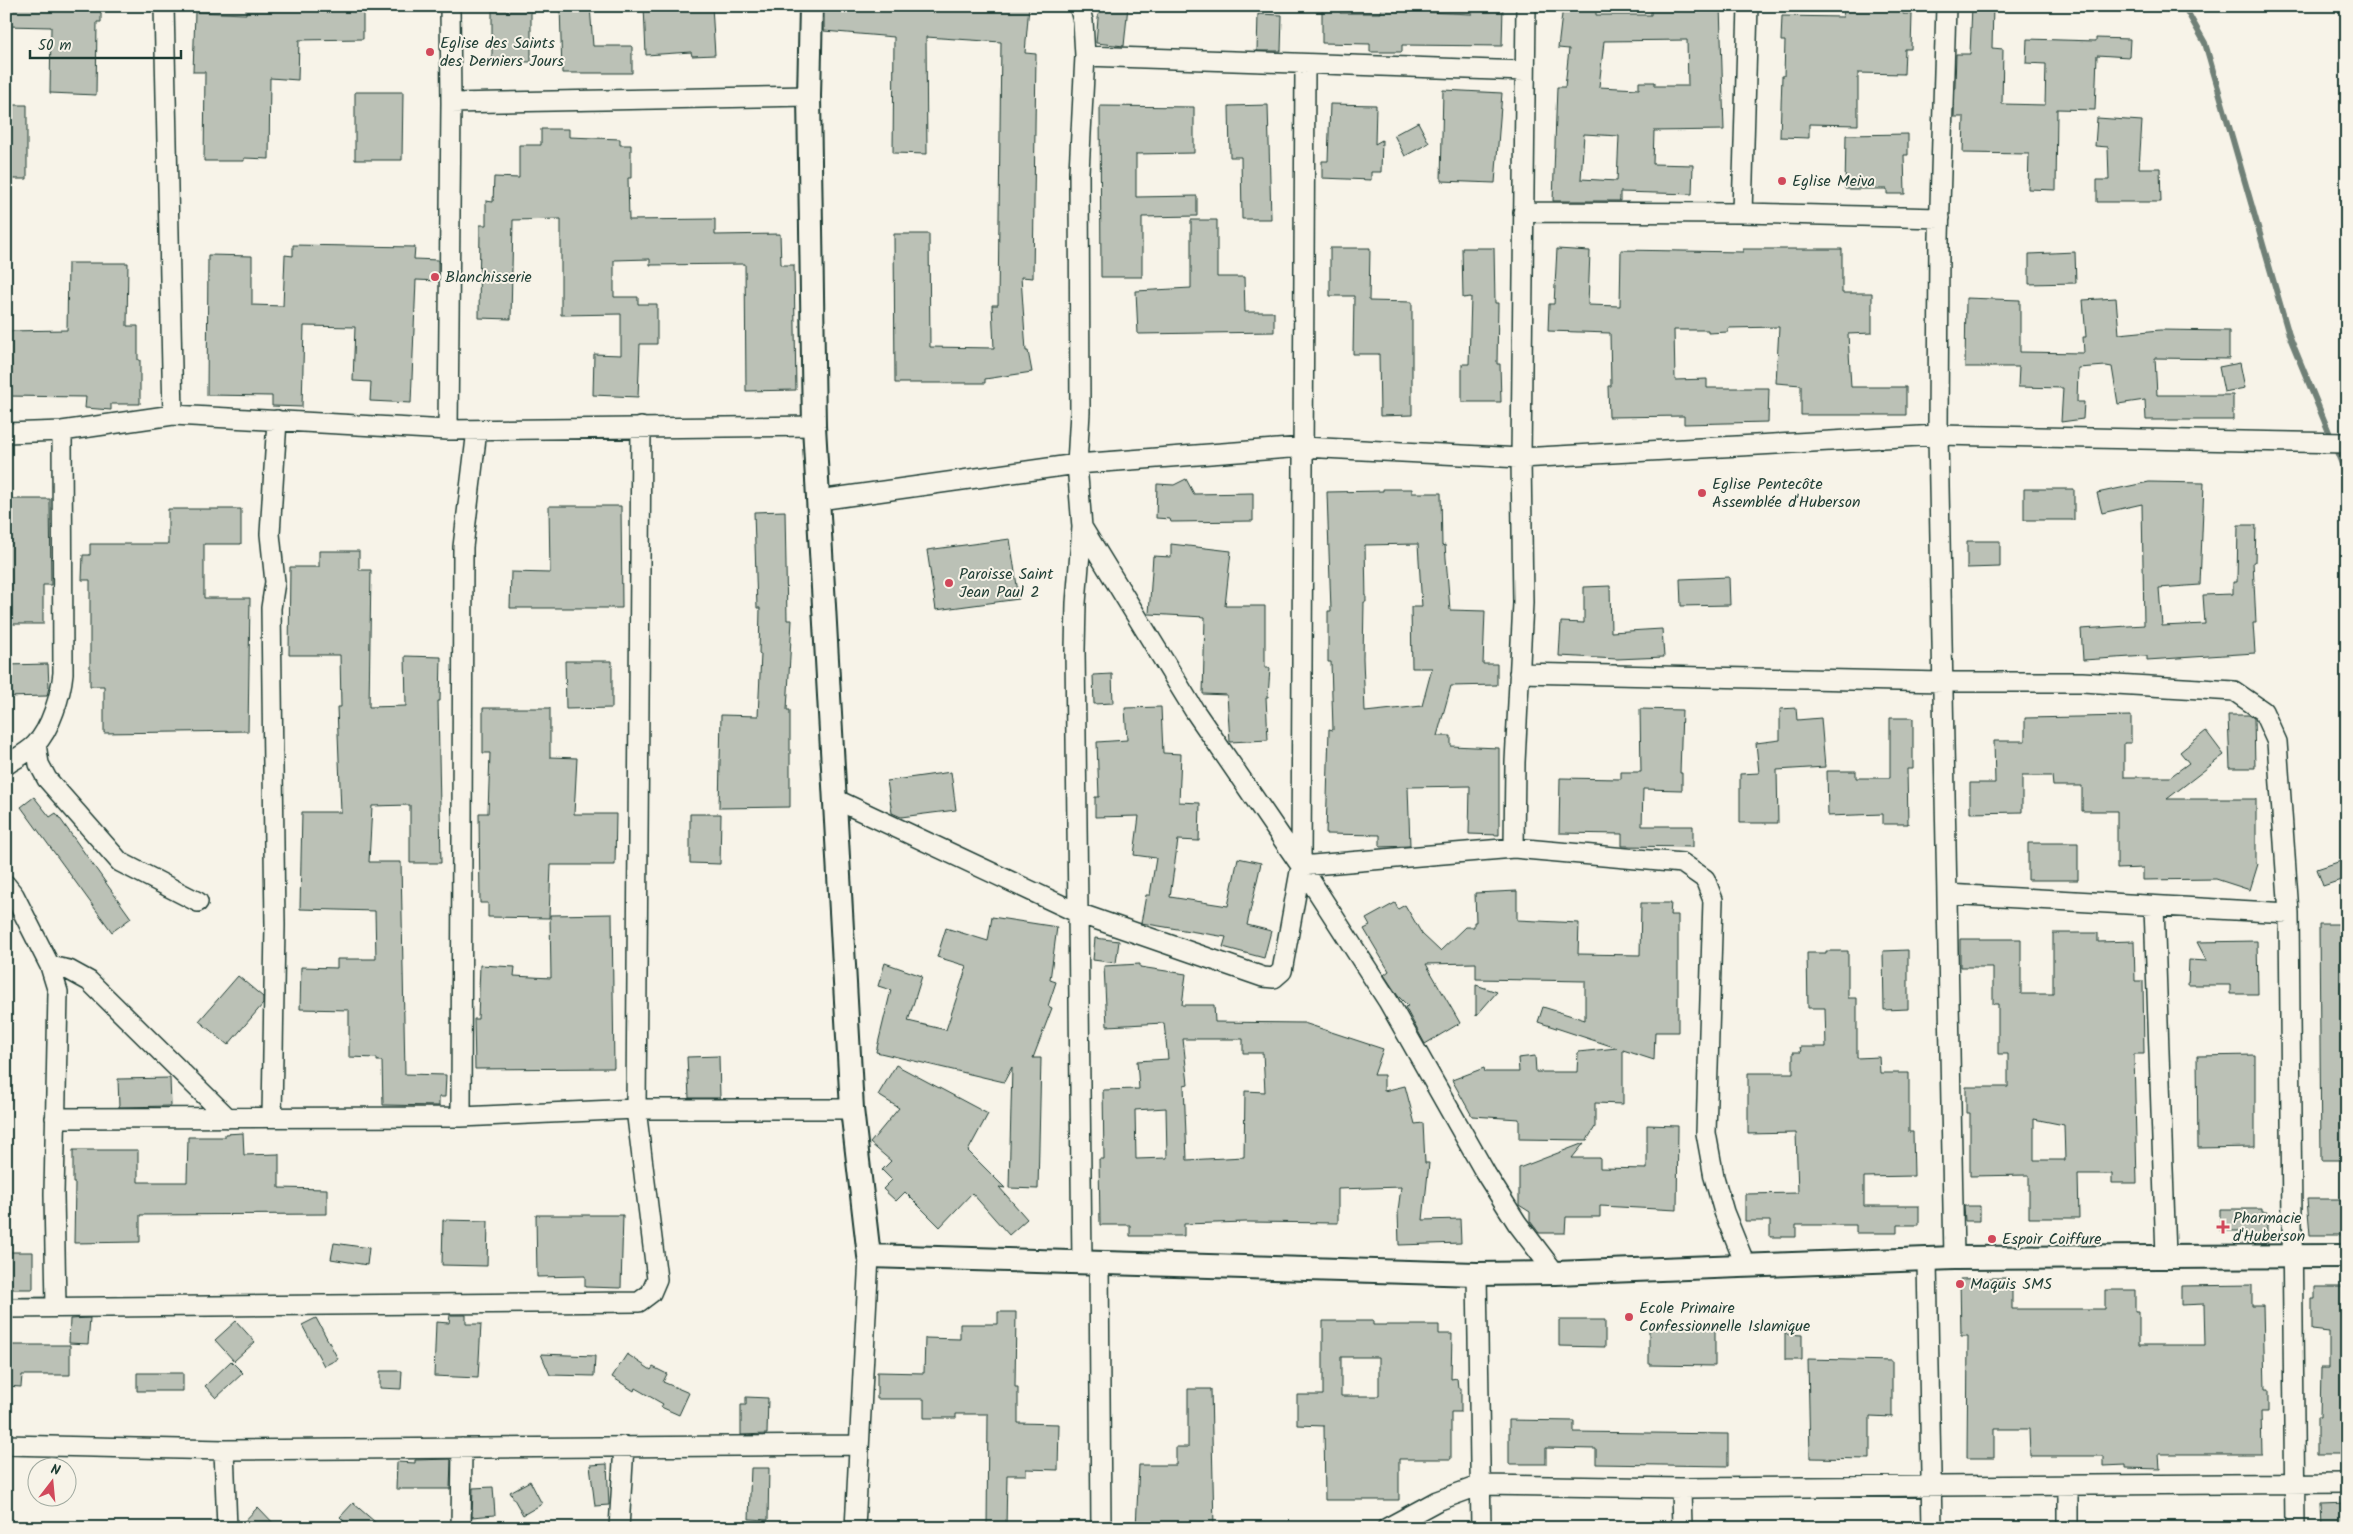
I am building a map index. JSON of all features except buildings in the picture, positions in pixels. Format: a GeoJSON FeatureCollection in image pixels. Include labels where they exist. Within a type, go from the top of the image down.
{"type":"FeatureCollection","features":[{"type":"Feature","properties":{"kind":"street"},"geometry":{"type":"LineString","coordinates":[[164,6],[173,415]]}},
{"type":"Feature","properties":{"kind":"street"},"geometry":{"type":"LineString","coordinates":[[448,430],[450,6]]}},
{"type":"Feature","properties":{"kind":"street"},"geometry":{"type":"LineString","coordinates":[[811,6],[809,96],[814,426],[852,1109],[869,1256],[855,1528]]}},
{"type":"Feature","properties":{"kind":"street"},"geometry":{"type":"LineString","coordinates":[[1078,6],[1083,21],[1085,56],[1079,172],[1080,412],[1076,464],[1082,528],[1075,631],[1078,913],[1101,1528]]}},
{"type":"Feature","properties":{"kind":"street"},"geometry":{"type":"LineString","coordinates":[[1514,848],[1524,576],[1521,458],[1522,212],[1526,6]]}},
{"type":"Feature","properties":{"kind":"street"},"geometry":{"type":"LineString","coordinates":[[1742,213],[1748,6]]}},
{"type":"Feature","properties":{"kind":"street"},"geometry":{"type":"LineString","coordinates":[[1946,6],[1940,218],[1938,435],[1954,1258]]}},
{"type":"Feature","properties":{"kind":"street"},"geometry":{"type":"LineString","coordinates":[[1085,56],[1525,71]]}},
{"type":"Feature","properties":{"kind":"street"},"geometry":{"type":"LineString","coordinates":[[835,798],[1078,913],[1263,977],[1274,978],[1282,971],[1301,866],[1305,64]]}},
{"type":"Feature","properties":{"kind":"street"},"geometry":{"type":"LineString","coordinates":[[451,103],[809,96]]}},
{"type":"Feature","properties":{"kind":"street"},"geometry":{"type":"LineString","coordinates":[[1522,212],[1742,213],[1940,218]]}},
{"type":"Feature","properties":{"kind":"street"},"geometry":{"type":"LineString","coordinates":[[6,433],[62,431],[173,415],[448,430],[814,426]]}},
{"type":"Feature","properties":{"kind":"street"},"geometry":{"type":"LineString","coordinates":[[272,1117],[275,925],[271,608],[275,582],[270,534],[277,420]]}},
{"type":"Feature","properties":{"kind":"street"},"geometry":{"type":"LineString","coordinates":[[6,1308],[639,1302],[651,1293],[657,1279],[636,1109],[640,427]]}},
{"type":"Feature","properties":{"kind":"street"},"geometry":{"type":"LineString","coordinates":[[461,1118],[463,547],[477,430]]}},
{"type":"Feature","properties":{"kind":"street"},"geometry":{"type":"LineString","coordinates":[[6,765],[36,744],[56,709],[63,673],[62,431]]}},
{"type":"Feature","properties":{"kind":"street"},"geometry":{"type":"LineString","coordinates":[[818,500],[1076,464],[1303,448],[1521,458],[1938,435],[2347,443]]}},
{"type":"Feature","properties":{"kind":"street"},"geometry":{"type":"LineString","coordinates":[[1082,528],[1194,710],[1301,866],[1388,1002],[1516,1223],[1555,1273]]}},
{"type":"Feature","properties":{"kind":"street"},"geometry":{"type":"LineString","coordinates":[[1519,673],[1943,682],[2082,682],[2234,691],[2263,712],[2277,742],[2289,913],[2295,1528]]}},
{"type":"Feature","properties":{"kind":"street"},"geometry":{"type":"LineString","coordinates":[[36,744],[39,764],[47,780],[120,862],[198,902]]}},
{"type":"Feature","properties":{"kind":"street"},"geometry":{"type":"LineString","coordinates":[[1301,866],[1514,848],[1682,863],[1705,879],[1713,900],[1706,1133],[1719,1194],[1745,1264]]}},
{"type":"Feature","properties":{"kind":"street"},"geometry":{"type":"LineString","coordinates":[[6,885],[14,895],[50,966],[58,992],[55,1118],[56,1307]]}},
{"type":"Feature","properties":{"kind":"street"},"geometry":{"type":"LineString","coordinates":[[1947,894],[2289,913]]}},
{"type":"Feature","properties":{"kind":"street"},"geometry":{"type":"LineString","coordinates":[[2154,906],[2166,1256]]}},
{"type":"Feature","properties":{"kind":"street"},"geometry":{"type":"LineString","coordinates":[[50,966],[69,970],[89,981],[228,1118]]}},
{"type":"Feature","properties":{"kind":"street"},"geometry":{"type":"LineString","coordinates":[[55,1118],[461,1118],[636,1109],[852,1109]]}},
{"type":"Feature","properties":{"kind":"street"},"geometry":{"type":"LineString","coordinates":[[869,1256],[1477,1274],[1555,1273],[1745,1264],[1954,1258],[2347,1256]]}},
{"type":"Feature","properties":{"kind":"street"},"geometry":{"type":"LineString","coordinates":[[1928,1260],[1932,1528]]}},
{"type":"Feature","properties":{"kind":"street"},"geometry":{"type":"LineString","coordinates":[[1477,1274],[1481,1485],[1480,1528]]}},
{"type":"Feature","properties":{"kind":"street"},"geometry":{"type":"LineString","coordinates":[[6,1445],[224,1450],[859,1445]]}},
{"type":"Feature","properties":{"kind":"street"},"geometry":{"type":"LineString","coordinates":[[619,1528],[624,1446]]}},
{"type":"Feature","properties":{"kind":"street"},"geometry":{"type":"LineString","coordinates":[[461,1528],[462,1448]]}},
{"type":"Feature","properties":{"kind":"street"},"geometry":{"type":"LineString","coordinates":[[224,1450],[227,1528]]}},
{"type":"Feature","properties":{"kind":"street"},"geometry":{"type":"LineString","coordinates":[[1387,1528],[1437,1500],[1481,1485],[1681,1488],[2347,1482]]}},
{"type":"Feature","properties":{"kind":"street"},"geometry":{"type":"LineString","coordinates":[[2068,1485],[2068,1528]]}},
{"type":"Feature","properties":{"kind":"street"},"geometry":{"type":"LineString","coordinates":[[1681,1488],[1682,1528]]}},
{"type":"Feature","properties":{"kind":"waterway"},"geometry":{"type":"LineString","coordinates":[[2184,6],[2205,43],[2289,335],[2347,476]]}},
{"type":"Feature","properties":{"kind":"place","name":"Eglise des Saints des Derniers Jours"},"geometry":{"type":"Point","coordinates":[430,52]}},
{"type":"Feature","properties":{"kind":"place","name":"Eglise Meiva"},"geometry":{"type":"Point","coordinates":[1782,181]}},
{"type":"Feature","properties":{"kind":"place","name":"Blanchisserie"},"geometry":{"type":"Point","coordinates":[435,277]}},
{"type":"Feature","properties":{"kind":"place","name":"Eglise Pentecôte Assemblée d'Huberson"},"geometry":{"type":"Point","coordinates":[1702,493]}},
{"type":"Feature","properties":{"kind":"place","name":"Paroisse Saint Jean Paul 2"},"geometry":{"type":"Point","coordinates":[949,583]}},
{"type":"Feature","properties":{"kind":"place","name":"Pharmacie d'Huberson"},"geometry":{"type":"Point","coordinates":[2223,1227]}},
{"type":"Feature","properties":{"kind":"place","name":"Espoir Coiffure"},"geometry":{"type":"Point","coordinates":[1992,1239]}},
{"type":"Feature","properties":{"kind":"place","name":"Maquis SMS"},"geometry":{"type":"Point","coordinates":[1960,1284]}},
{"type":"Feature","properties":{"kind":"place","name":"Ecole Primaire Confessionnelle Islamique"},"geometry":{"type":"Point","coordinates":[1629,1317]}}]}
